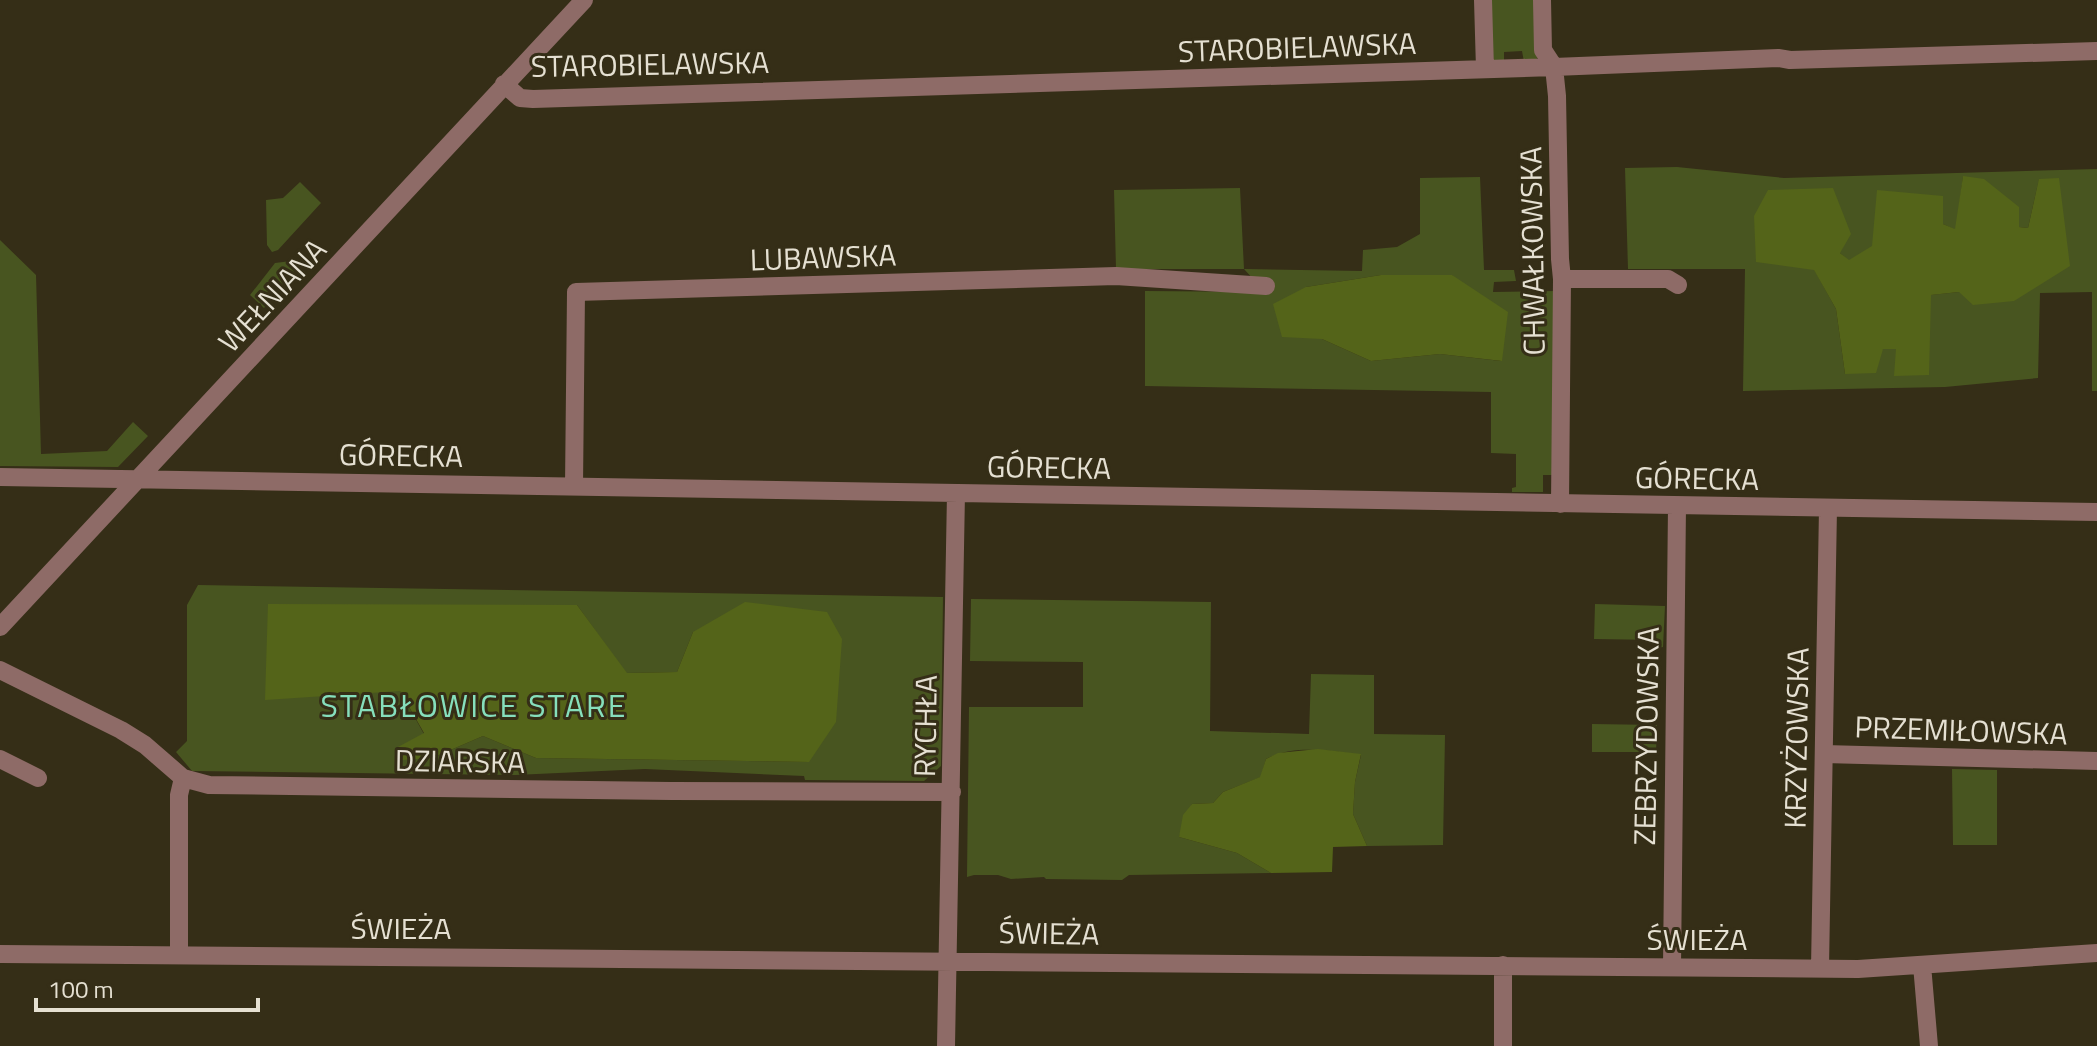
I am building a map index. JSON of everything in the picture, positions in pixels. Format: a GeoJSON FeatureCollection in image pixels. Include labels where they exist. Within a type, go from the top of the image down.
{"type":"FeatureCollection","features":[{"type":"Feature","properties":{"kind":"street","name":"WEŁNIANA"},"geometry":{"type":"LineString","coordinates":[[0,627],[584,0]]}},
{"type":"Feature","properties":{"kind":"street"},"geometry":{"type":"LineString","coordinates":[[1483,0],[1485,69]]}},
{"type":"Feature","properties":{"kind":"street","name":"CHWAŁKOWSKA"},"geometry":{"type":"LineString","coordinates":[[1542,0],[1543,50],[1554,67],[1557,96],[1562,279],[1560,504]]}},
{"type":"Feature","properties":{"kind":"street","name":"STAROBIELAWSKA"},"geometry":{"type":"LineString","coordinates":[[504,84],[520,98],[533,99],[1778,58],[2097,51]]}},
{"type":"Feature","properties":{"kind":"street","name":"LUBAWSKA"},"geometry":{"type":"LineString","coordinates":[[574,486],[576,292],[1116,276],[1266,286]]}},
{"type":"Feature","properties":{"kind":"street"},"geometry":{"type":"LineString","coordinates":[[1562,279],[1668,279],[1678,285]]}},
{"type":"Feature","properties":{"kind":"street","name":"GÓRECKA"},"geometry":{"type":"LineString","coordinates":[[0,477],[2097,512]]}},
{"type":"Feature","properties":{"kind":"street","name":"RYCHŁA"},"geometry":{"type":"LineString","coordinates":[[946,1046],[956,493]]}},
{"type":"Feature","properties":{"kind":"street","name":"ZEBRZYDOWSKA"},"geometry":{"type":"LineString","coordinates":[[1672,967],[1677,506]]}},
{"type":"Feature","properties":{"kind":"street","name":"KRZYŻOWSKA"},"geometry":{"type":"LineString","coordinates":[[1820,968],[1828,508]]}},
{"type":"Feature","properties":{"kind":"street"},"geometry":{"type":"LineString","coordinates":[[0,670],[121,730],[145,745],[183,778],[179,795],[179,954]]}},
{"type":"Feature","properties":{"kind":"street","name":"PRZEMIŁOWSKA"},"geometry":{"type":"LineString","coordinates":[[1824,754],[2097,761]]}},
{"type":"Feature","properties":{"kind":"street"},"geometry":{"type":"LineString","coordinates":[[0,759],[38,778]]}},
{"type":"Feature","properties":{"kind":"street","name":"DZIARSKA"},"geometry":{"type":"LineString","coordinates":[[183,778],[209,785],[275,787],[952,792]]}},
{"type":"Feature","properties":{"kind":"street","name":"ŚWIEŻA"},"geometry":{"type":"LineString","coordinates":[[0,954],[1820,968],[1922,965],[2097,953]]}},
{"type":"Feature","properties":{"kind":"street"},"geometry":{"type":"LineString","coordinates":[[1503,965],[1503,1046]]}},
{"type":"Feature","properties":{"kind":"street"},"geometry":{"type":"LineString","coordinates":[[1922,965],[1929,1046]]}},
{"type":"Feature","properties":{"kind":"green space"},"geometry":{"type":"Polygon","coordinates":[[[1490,0],[1535,0],[1537,60],[1524,62],[1522,51],[1504,52],[1504,63],[1495,63],[1490,58],[1490,0]]]}},
{"type":"Feature","properties":{"kind":"green space"},"geometry":{"type":"Polygon","coordinates":[[[1677,167],[1784,178],[2097,169],[2097,391],[2092,391],[2092,292],[2040,293],[2038,378],[1945,387],[1743,391],[1745,269],[1628,269],[1625,168],[1677,167]],[[1963,177],[1956,230],[1943,224],[1942,196],[1924,196],[1872,247],[1849,261],[1840,253],[1814,269],[1836,309],[1845,374],[1883,349],[1897,349],[1895,375],[1930,295],[1959,292],[2014,301],[2039,179],[2028,228],[2019,227],[1963,177]]]}},
{"type":"Feature","properties":{"kind":"green space"},"geometry":{"type":"Polygon","coordinates":[[[1963,176],[1984,179],[2019,207],[2019,227],[2028,228],[2039,179],[2059,178],[2070,266],[2014,301],[1973,305],[1959,292],[1931,295],[1929,375],[1894,376],[1896,349],[1883,349],[1876,373],[1845,374],[1836,309],[1814,270],[1756,262],[1754,216],[1768,190],[1833,188],[1851,234],[1840,253],[1849,260],[1872,246],[1877,190],[1943,196],[1943,224],[1955,229],[1963,176]]]}},
{"type":"Feature","properties":{"kind":"green space"},"geometry":{"type":"Polygon","coordinates":[[[1480,177],[1484,270],[1514,270],[1516,281],[1494,282],[1493,292],[1557,291],[1555,475],[1543,475],[1543,492],[1512,492],[1512,488],[1516,487],[1516,454],[1491,453],[1491,392],[1145,386],[1145,291],[1265,292],[1244,269],[1362,271],[1363,250],[1397,247],[1420,234],[1420,178],[1480,177]],[[1381,275],[1306,287],[1322,339],[1371,361],[1440,354],[1501,361],[1452,275],[1381,275]]]}},
{"type":"Feature","properties":{"kind":"green space"},"geometry":{"type":"Polygon","coordinates":[[[300,182],[321,203],[278,250],[272,252],[267,245],[266,200],[283,198],[300,182]]]}},
{"type":"Feature","properties":{"kind":"green space"},"geometry":{"type":"Polygon","coordinates":[[[1240,188],[1244,269],[1116,269],[1114,190],[1240,188]]]}},
{"type":"Feature","properties":{"kind":"green space"},"geometry":{"type":"Polygon","coordinates":[[[0,240],[36,275],[41,454],[107,451],[133,422],[148,436],[118,467],[0,466],[0,240]]]}},
{"type":"Feature","properties":{"kind":"green space"},"geometry":{"type":"Polygon","coordinates":[[[291,261],[296,273],[264,308],[250,295],[275,263],[291,261]]]}},
{"type":"Feature","properties":{"kind":"green space"},"geometry":{"type":"Polygon","coordinates":[[[1381,275],[1452,275],[1508,312],[1502,361],[1440,354],[1371,361],[1322,339],[1282,337],[1273,304],[1306,287],[1381,275]]]}},
{"type":"Feature","properties":{"kind":"green space"},"geometry":{"type":"Polygon","coordinates":[[[198,585],[943,597],[941,766],[924,781],[805,780],[804,776],[645,769],[515,775],[192,771],[176,752],[187,741],[187,605],[198,585]],[[577,605],[400,691],[424,734],[432,758],[483,736],[536,758],[809,762],[693,632],[677,672],[626,673],[577,605]]]}},
{"type":"Feature","properties":{"kind":"green space"},"geometry":{"type":"Polygon","coordinates":[[[971,599],[1211,602],[1210,731],[1309,734],[1311,674],[1374,675],[1374,734],[1445,735],[1443,845],[1367,846],[1353,814],[1361,755],[1301,750],[1266,759],[1261,777],[1223,792],[1213,803],[1192,804],[1179,837],[1237,853],[1271,873],[1129,875],[1122,880],[1011,879],[998,875],[967,877],[969,707],[1083,707],[1083,662],[970,661],[971,599]]]}},
{"type":"Feature","properties":{"kind":"green space"},"geometry":{"type":"Polygon","coordinates":[[[745,602],[827,612],[842,639],[836,722],[809,762],[536,758],[483,736],[432,758],[402,760],[398,747],[424,733],[400,691],[265,700],[268,604],[577,605],[627,673],[677,672],[693,632],[745,602]]]}},
{"type":"Feature","properties":{"kind":"green space"},"geometry":{"type":"Polygon","coordinates":[[[1595,604],[1665,606],[1663,647],[1658,648],[1658,640],[1594,639],[1595,604]]]}},
{"type":"Feature","properties":{"kind":"green space"},"geometry":{"type":"Polygon","coordinates":[[[1592,724],[1657,725],[1656,752],[1592,752],[1592,724]]]}},
{"type":"Feature","properties":{"kind":"green space"},"geometry":{"type":"Polygon","coordinates":[[[1318,749],[1361,754],[1353,814],[1367,846],[1333,847],[1332,872],[1271,873],[1237,853],[1179,837],[1183,815],[1192,804],[1213,803],[1223,792],[1260,777],[1266,759],[1278,753],[1318,749]]]}},
{"type":"Feature","properties":{"kind":"green space"},"geometry":{"type":"Polygon","coordinates":[[[1952,769],[1997,770],[1997,845],[1953,845],[1952,769]]]}},
{"type":"Feature","properties":{"kind":"district","name":"STABŁOWICE STARE"},"geometry":{"type":"Point","coordinates":[474,705]}}]}
